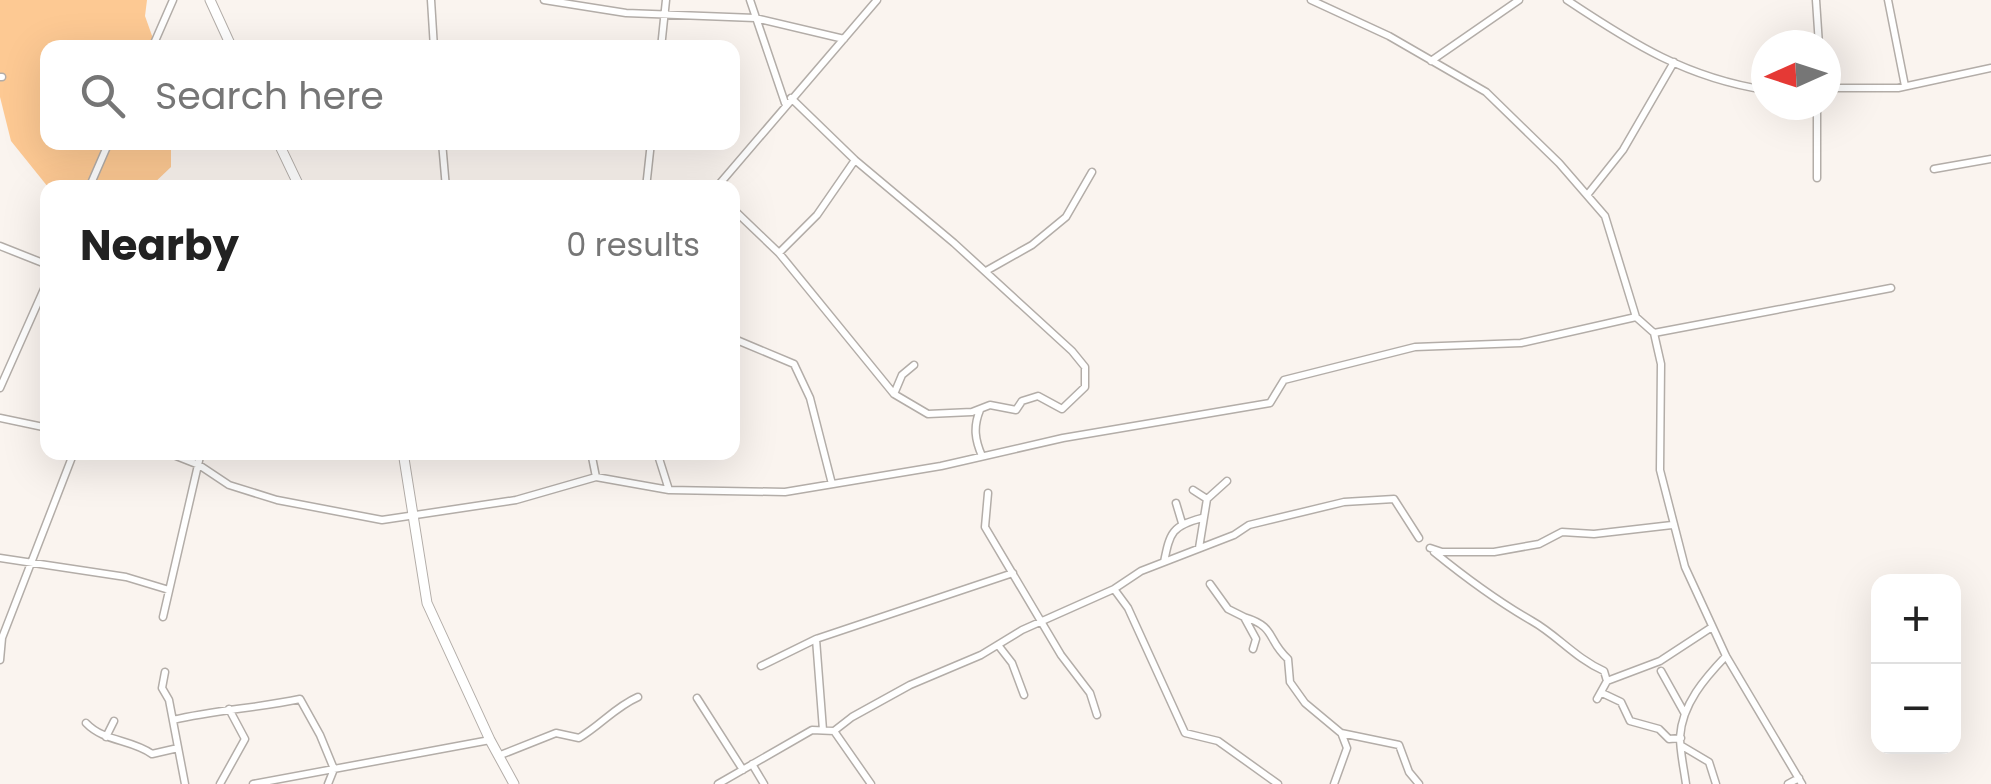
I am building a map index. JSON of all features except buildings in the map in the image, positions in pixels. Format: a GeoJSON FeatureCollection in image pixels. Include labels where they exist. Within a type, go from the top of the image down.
{"type":"FeatureCollection","features":[{"type":"Feature","properties":{"kind":"main road"},"geometry":{"type":"LineString","coordinates":[[210,0],[228,40]]}},
{"type":"Feature","properties":{"kind":"main road"},"geometry":{"type":"LineString","coordinates":[[282,150],[296,180]]}},
{"type":"Feature","properties":{"kind":"main road"},"geometry":{"type":"LineString","coordinates":[[404,460],[427,603],[514,784]]}},
{"type":"Feature","properties":{"kind":"street"},"geometry":{"type":"LineString","coordinates":[[156,40],[173,0]]}},
{"type":"Feature","properties":{"kind":"street"},"geometry":{"type":"LineString","coordinates":[[431,0],[434,40]]}},
{"type":"Feature","properties":{"kind":"street"},"geometry":{"type":"LineString","coordinates":[[544,0],[626,13],[755,18],[844,39]]}},
{"type":"Feature","properties":{"kind":"street"},"geometry":{"type":"LineString","coordinates":[[662,40],[666,0]]}},
{"type":"Feature","properties":{"kind":"street"},"geometry":{"type":"LineString","coordinates":[[740,216],[779,253],[894,394],[928,414],[972,412],[990,405],[1016,410],[1022,401],[1038,396],[1062,408],[1085,387],[1087,373],[1072,350],[788,101],[750,0]]}},
{"type":"Feature","properties":{"kind":"street"},"geometry":{"type":"LineString","coordinates":[[723,180],[877,0]]}},
{"type":"Feature","properties":{"kind":"street"},"geometry":{"type":"LineString","coordinates":[[1311,0],[1390,36],[1486,92],[1588,194],[1610,226],[1636,317],[1654,334],[1661,364],[1660,470],[1685,567],[1726,656],[1800,781],[1788,784]]}},
{"type":"Feature","properties":{"kind":"street"},"geometry":{"type":"LineString","coordinates":[[1432,60],[1519,0]]}},
{"type":"Feature","properties":{"kind":"street"},"geometry":{"type":"LineString","coordinates":[[1567,0],[1639,48],[1722,83],[1751,88]]}},
{"type":"Feature","properties":{"kind":"street"},"geometry":{"type":"LineString","coordinates":[[1816,0],[1818,30]]}},
{"type":"Feature","properties":{"kind":"street"},"geometry":{"type":"LineString","coordinates":[[1888,0],[1905,86]]}},
{"type":"Feature","properties":{"kind":"street"},"geometry":{"type":"LineString","coordinates":[[1588,194],[1623,150],[1674,62]]}},
{"type":"Feature","properties":{"kind":"street"},"geometry":{"type":"LineString","coordinates":[[1841,90],[1905,86],[1991,68]]}},
{"type":"Feature","properties":{"kind":"street"},"geometry":{"type":"LineString","coordinates":[[1817,120],[1818,178]]}},
{"type":"Feature","properties":{"kind":"street"},"geometry":{"type":"LineString","coordinates":[[92,180],[106,150]]}},
{"type":"Feature","properties":{"kind":"street"},"geometry":{"type":"LineString","coordinates":[[443,150],[445,180]]}},
{"type":"Feature","properties":{"kind":"street"},"geometry":{"type":"LineString","coordinates":[[647,180],[650,150]]}},
{"type":"Feature","properties":{"kind":"street"},"geometry":{"type":"LineString","coordinates":[[1934,169],[1991,159]]}},
{"type":"Feature","properties":{"kind":"street"},"geometry":{"type":"LineString","coordinates":[[779,253],[817,215],[855,160]]}},
{"type":"Feature","properties":{"kind":"street"},"geometry":{"type":"LineString","coordinates":[[986,272],[1032,245],[1066,217],[1092,172]]}},
{"type":"Feature","properties":{"kind":"street"},"geometry":{"type":"LineString","coordinates":[[0,246],[40,262]]}},
{"type":"Feature","properties":{"kind":"street"},"geometry":{"type":"LineString","coordinates":[[1654,334],[1891,288]]}},
{"type":"Feature","properties":{"kind":"street"},"geometry":{"type":"LineString","coordinates":[[0,388],[40,298]]}},
{"type":"Feature","properties":{"kind":"street"},"geometry":{"type":"LineString","coordinates":[[186,460],[229,485],[277,500],[382,520],[516,500],[596,477],[670,490],[785,492],[1270,403],[1284,380],[1415,347],[1521,343],[1636,317]]}},
{"type":"Feature","properties":{"kind":"street"},"geometry":{"type":"LineString","coordinates":[[740,341],[794,364],[810,398],[832,484]]}},
{"type":"Feature","properties":{"kind":"street"},"geometry":{"type":"LineString","coordinates":[[894,394],[902,375],[914,365]]}},
{"type":"Feature","properties":{"kind":"street"},"geometry":{"type":"LineString","coordinates":[[980,409],[975,424],[982,456]]}},
{"type":"Feature","properties":{"kind":"street"},"geometry":{"type":"LineString","coordinates":[[0,418],[40,426]]}},
{"type":"Feature","properties":{"kind":"street"},"geometry":{"type":"LineString","coordinates":[[0,660],[2,638],[71,460]]}},
{"type":"Feature","properties":{"kind":"street"},"geometry":{"type":"LineString","coordinates":[[163,616],[199,460]]}},
{"type":"Feature","properties":{"kind":"street"},"geometry":{"type":"LineString","coordinates":[[593,460],[596,477]]}},
{"type":"Feature","properties":{"kind":"street"},"geometry":{"type":"LineString","coordinates":[[660,460],[670,490]]}},
{"type":"Feature","properties":{"kind":"street"},"geometry":{"type":"LineString","coordinates":[[1199,548],[1206,499],[1226,481]]}},
{"type":"Feature","properties":{"kind":"street"},"geometry":{"type":"LineString","coordinates":[[1193,490],[1206,499]]}},
{"type":"Feature","properties":{"kind":"street"},"geometry":{"type":"LineString","coordinates":[[988,493],[985,526],[1061,656],[1090,692],[1097,715]]}},
{"type":"Feature","properties":{"kind":"street"},"geometry":{"type":"LineString","coordinates":[[718,784],[812,730],[834,731],[910,684],[1114,589],[1140,571],[1266,518],[1344,502],[1394,498],[1419,538]]}},
{"type":"Feature","properties":{"kind":"street"},"geometry":{"type":"LineString","coordinates":[[1176,504],[1182,523]]}},
{"type":"Feature","properties":{"kind":"street"},"geometry":{"type":"LineString","coordinates":[[1164,562],[1169,535],[1182,523],[1202,518]]}},
{"type":"Feature","properties":{"kind":"street"},"geometry":{"type":"LineString","coordinates":[[1672,525],[1594,534],[1562,532],[1539,544],[1494,552],[1442,552],[1430,548],[1516,614],[1534,621],[1604,671],[1607,681],[1600,696],[1621,702],[1630,721],[1659,729],[1709,762],[1716,784]]}},
{"type":"Feature","properties":{"kind":"street"},"geometry":{"type":"LineString","coordinates":[[0,558],[126,577],[169,590]]}},
{"type":"Feature","properties":{"kind":"street"},"geometry":{"type":"LineString","coordinates":[[761,666],[816,639],[1013,573]]}},
{"type":"Feature","properties":{"kind":"street"},"geometry":{"type":"LineString","coordinates":[[1210,584],[1228,608],[1260,621],[1272,634],[1277,649],[1288,659],[1290,682],[1305,703],[1342,734],[1399,745],[1409,772],[1419,784]]}},
{"type":"Feature","properties":{"kind":"street"},"geometry":{"type":"LineString","coordinates":[[1114,589],[1128,608],[1185,733],[1218,742],[1278,784]]}},
{"type":"Feature","properties":{"kind":"street"},"geometry":{"type":"LineString","coordinates":[[1244,617],[1256,639],[1252,649]]}},
{"type":"Feature","properties":{"kind":"street"},"geometry":{"type":"LineString","coordinates":[[1607,681],[1660,661],[1712,627]]}},
{"type":"Feature","properties":{"kind":"street"},"geometry":{"type":"LineString","coordinates":[[816,639],[823,730]]}},
{"type":"Feature","properties":{"kind":"street"},"geometry":{"type":"LineString","coordinates":[[998,645],[1012,663],[1024,695]]}},
{"type":"Feature","properties":{"kind":"street"},"geometry":{"type":"LineString","coordinates":[[1686,784],[1681,742],[1686,715],[1692,696],[1726,656]]}},
{"type":"Feature","properties":{"kind":"street"},"geometry":{"type":"LineString","coordinates":[[1661,671],[1686,715]]}},
{"type":"Feature","properties":{"kind":"street"},"geometry":{"type":"LineString","coordinates":[[165,672],[162,688],[170,700],[185,784]]}},
{"type":"Feature","properties":{"kind":"street"},"geometry":{"type":"LineString","coordinates":[[498,756],[556,733],[579,738],[602,725],[619,706],[638,697]]}},
{"type":"Feature","properties":{"kind":"street"},"geometry":{"type":"LineString","coordinates":[[697,698],[743,770]]}},
{"type":"Feature","properties":{"kind":"street"},"geometry":{"type":"LineString","coordinates":[[173,720],[300,700],[334,769],[328,784]]}},
{"type":"Feature","properties":{"kind":"street"},"geometry":{"type":"LineString","coordinates":[[220,784],[245,739],[228,709]]}},
{"type":"Feature","properties":{"kind":"street"},"geometry":{"type":"LineString","coordinates":[[106,737],[114,721]]}},
{"type":"Feature","properties":{"kind":"street"},"geometry":{"type":"LineString","coordinates":[[86,723],[95,732],[140,744],[152,754],[178,748]]}},
{"type":"Feature","properties":{"kind":"street"},"geometry":{"type":"LineString","coordinates":[[834,731],[872,784]]}},
{"type":"Feature","properties":{"kind":"street"},"geometry":{"type":"LineString","coordinates":[[1334,784],[1346,748],[1342,734]]}},
{"type":"Feature","properties":{"kind":"street"},"geometry":{"type":"LineString","coordinates":[[254,784],[490,740]]}},
{"type":"Feature","properties":{"kind":"street"},"geometry":{"type":"LineString","coordinates":[[1684,766],[1698,754]]}},
{"type":"Feature","properties":{"kind":"street"},"geometry":{"type":"LineString","coordinates":[[752,764],[764,784]]}},
{"type":"Feature","properties":{"kind":"shaded area"},"geometry":{"type":"Polygon","coordinates":[[[0,0],[147,0],[145,16],[154,40],[40,40],[40,150],[171,150],[171,167],[157,180],[42,180],[11,141],[0,97],[0,0]]]}}]}
